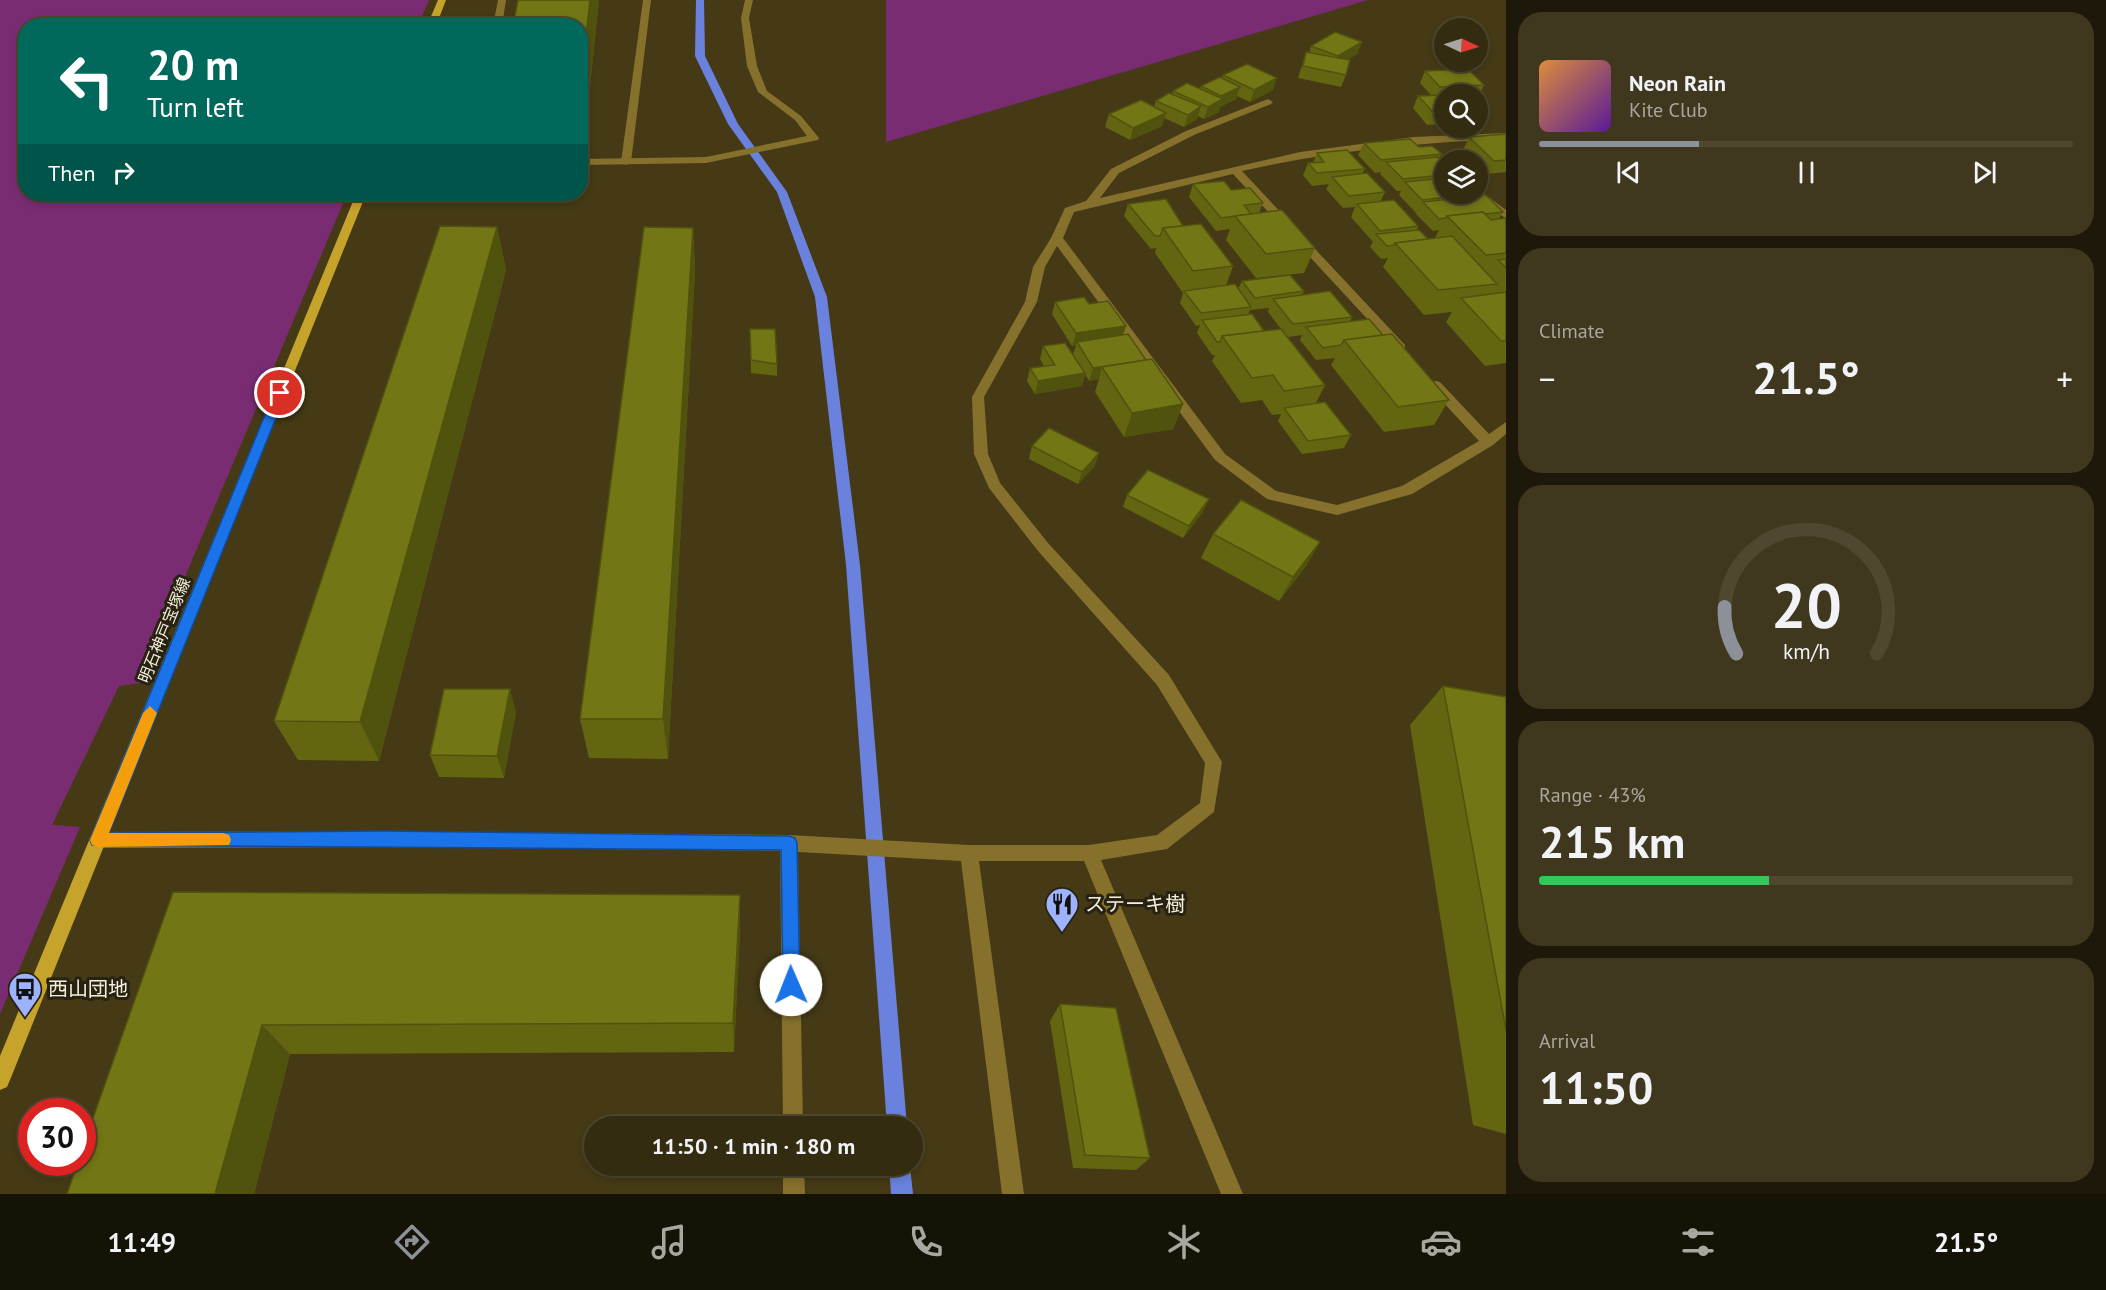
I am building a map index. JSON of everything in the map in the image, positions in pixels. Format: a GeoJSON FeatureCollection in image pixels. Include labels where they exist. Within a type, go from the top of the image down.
{"type":"FeatureCollection","features":[{"type":"Feature","properties":{"kind":"main road"},"geometry":{"type":"LineString","coordinates":[[434,18],[442,0]]}},
{"type":"Feature","properties":{"kind":"main road","name":"明石神戸宝塚線"},"geometry":{"type":"LineString","coordinates":[[0,1080],[358,201]]}},
{"type":"Feature","properties":{"kind":"street"},"geometry":{"type":"LineString","coordinates":[[499,18],[502,0]]}},
{"type":"Feature","properties":{"kind":"street"},"geometry":{"type":"LineString","coordinates":[[626,162],[646,0]]}},
{"type":"Feature","properties":{"kind":"street"},"geometry":{"type":"LineString","coordinates":[[588,162],[706,160],[814,138],[798,118],[763,92],[752,66],[745,18],[749,0]]}},
{"type":"Feature","properties":{"kind":"street"},"geometry":{"type":"LineString","coordinates":[[1090,203],[1115,171],[1190,133],[1268,102]]}},
{"type":"Feature","properties":{"kind":"street"},"geometry":{"type":"LineString","coordinates":[[98,840],[384,838],[795,844],[969,853],[1089,853],[1161,843],[1209,807],[1214,762],[1163,680],[1043,547],[994,485],[981,454],[978,397],[1031,302],[1039,267],[1057,238],[1069,210],[1090,203],[1300,155],[1414,141],[1506,136]]}},
{"type":"Feature","properties":{"kind":"street"},"geometry":{"type":"LineString","coordinates":[[1414,141],[1429,153]]}},
{"type":"Feature","properties":{"kind":"street"},"geometry":{"type":"LineString","coordinates":[[1236,171],[1407,355]]}},
{"type":"Feature","properties":{"kind":"street"},"geometry":{"type":"LineString","coordinates":[[1488,201],[1506,216]]}},
{"type":"Feature","properties":{"kind":"street"},"geometry":{"type":"LineString","coordinates":[[1057,238],[1220,457],[1272,495],[1337,510],[1407,490],[1488,442],[1506,427]]}},
{"type":"Feature","properties":{"kind":"street"},"geometry":{"type":"LineString","coordinates":[[1423,372],[1488,442]]}},
{"type":"Feature","properties":{"kind":"street"},"geometry":{"type":"LineString","coordinates":[[793,1116],[795,844]]}},
{"type":"Feature","properties":{"kind":"street"},"geometry":{"type":"LineString","coordinates":[[969,853],[1013,1194]]}},
{"type":"Feature","properties":{"kind":"street"},"geometry":{"type":"LineString","coordinates":[[1089,853],[1232,1194]]}},
{"type":"Feature","properties":{"kind":"street"},"geometry":{"type":"LineString","coordinates":[[794,1176],[794,1194]]}},
{"type":"Feature","properties":{"kind":"shaded area"},"geometry":{"type":"Polygon","coordinates":[[[0,0],[429,0],[421,18],[18,18],[18,201],[344,201],[140,683],[119,686],[52,825],[80,827],[0,1014],[0,0]]]}},
{"type":"Feature","properties":{"kind":"shaded area"},"geometry":{"type":"Polygon","coordinates":[[[886,0],[1368,0],[886,142],[886,0]]]}},
{"type":"Feature","properties":{"kind":"building"},"geometry":{"type":"Polygon","coordinates":[[[518,0],[590,0],[588,18],[515,18],[518,0]]]}},
{"type":"Feature","properties":{"kind":"building"},"geometry":{"type":"Polygon","coordinates":[[[1335,32],[1362,42],[1338,56],[1311,46],[1335,32]]]}},
{"type":"Feature","properties":{"kind":"building"},"geometry":{"type":"Polygon","coordinates":[[[1306,52],[1350,60],[1346,75],[1303,66],[1306,52]]]}},
{"type":"Feature","properties":{"kind":"building"},"geometry":{"type":"Polygon","coordinates":[[[1247,64],[1277,78],[1254,90],[1223,75],[1247,64]]]}},
{"type":"Feature","properties":{"kind":"building"},"geometry":{"type":"Polygon","coordinates":[[[1425,71],[1471,72],[1483,84],[1437,84],[1425,71]]]}},
{"type":"Feature","properties":{"kind":"building"},"geometry":{"type":"Polygon","coordinates":[[[1220,77],[1240,87],[1221,96],[1201,86],[1220,77]]]}},
{"type":"Feature","properties":{"kind":"building"},"geometry":{"type":"Polygon","coordinates":[[[1187,83],[1223,99],[1208,107],[1173,91],[1187,83]]]}},
{"type":"Feature","properties":{"kind":"building"},"geometry":{"type":"Polygon","coordinates":[[[1169,93],[1201,106],[1188,115],[1156,101],[1169,93]]]}},
{"type":"Feature","properties":{"kind":"building"},"geometry":{"type":"Polygon","coordinates":[[[1434,95],[1434,112],[1433,112],[1418,96],[1434,95]]]}},
{"type":"Feature","properties":{"kind":"building"},"geometry":{"type":"Polygon","coordinates":[[[1141,100],[1166,113],[1133,128],[1109,114],[1141,100]]]}},
{"type":"Feature","properties":{"kind":"building"},"geometry":{"type":"Polygon","coordinates":[[[1506,134],[1506,160],[1494,161],[1488,155],[1488,150],[1483,150],[1470,138],[1488,138],[1488,135],[1506,134]]]}},
{"type":"Feature","properties":{"kind":"building"},"geometry":{"type":"Polygon","coordinates":[[[1410,139],[1419,147],[1432,146],[1437,150],[1434,150],[1434,155],[1381,160],[1364,143],[1410,139]]]}},
{"type":"Feature","properties":{"kind":"building"},"geometry":{"type":"Polygon","coordinates":[[[1347,150],[1365,169],[1317,173],[1308,163],[1324,162],[1317,153],[1347,150]]]}},
{"type":"Feature","properties":{"kind":"building"},"geometry":{"type":"Polygon","coordinates":[[[1434,157],[1434,176],[1403,179],[1386,162],[1434,157]]]}},
{"type":"Feature","properties":{"kind":"building"},"geometry":{"type":"Polygon","coordinates":[[[1367,173],[1385,192],[1349,196],[1332,177],[1367,173]]]}},
{"type":"Feature","properties":{"kind":"building"},"geometry":{"type":"Polygon","coordinates":[[[1434,179],[1434,199],[1422,200],[1405,182],[1434,179]]]}},
{"type":"Feature","properties":{"kind":"building"},"geometry":{"type":"Polygon","coordinates":[[[1224,181],[1231,190],[1250,188],[1263,203],[1244,205],[1251,214],[1221,218],[1193,184],[1224,181]]]}},
{"type":"Feature","properties":{"kind":"building"},"geometry":{"type":"Polygon","coordinates":[[[1488,197],[1503,212],[1485,214],[1483,212],[1439,219],[1423,202],[1488,204],[1488,197]]]}},
{"type":"Feature","properties":{"kind":"building"},"geometry":{"type":"Polygon","coordinates":[[[1166,199],[1183,226],[1163,228],[1160,236],[1155,236],[1128,204],[1166,199]]]}},
{"type":"Feature","properties":{"kind":"building"},"geometry":{"type":"Polygon","coordinates":[[[1394,200],[1418,226],[1380,231],[1357,204],[1394,200]]]}},
{"type":"Feature","properties":{"kind":"building"},"geometry":{"type":"Polygon","coordinates":[[[1282,210],[1315,248],[1266,254],[1235,216],[1282,210]]]}},
{"type":"Feature","properties":{"kind":"building"},"geometry":{"type":"Polygon","coordinates":[[[1483,212],[1491,220],[1506,218],[1506,253],[1486,255],[1447,216],[1483,212]]]}},
{"type":"Feature","properties":{"kind":"building"},"geometry":{"type":"Polygon","coordinates":[[[1201,224],[1233,266],[1193,271],[1163,228],[1201,224]]]}},
{"type":"Feature","properties":{"kind":"building"},"geometry":{"type":"Polygon","coordinates":[[[440,226],[497,227],[360,722],[274,721],[440,226]]]}},
{"type":"Feature","properties":{"kind":"building"},"geometry":{"type":"Polygon","coordinates":[[[644,227],[693,228],[663,719],[580,719],[644,227]]]}},
{"type":"Feature","properties":{"kind":"building"},"geometry":{"type":"Polygon","coordinates":[[[1419,230],[1428,239],[1387,246],[1376,234],[1419,230]]]}},
{"type":"Feature","properties":{"kind":"building"},"geometry":{"type":"Polygon","coordinates":[[[1452,236],[1497,284],[1438,290],[1395,243],[1452,236]]]}},
{"type":"Feature","properties":{"kind":"building"},"geometry":{"type":"Polygon","coordinates":[[[1506,259],[1506,268],[1498,260],[1506,259]]]}},
{"type":"Feature","properties":{"kind":"building"},"geometry":{"type":"Polygon","coordinates":[[[1290,275],[1304,291],[1255,298],[1242,281],[1290,275]]]}},
{"type":"Feature","properties":{"kind":"building"},"geometry":{"type":"Polygon","coordinates":[[[1235,284],[1251,307],[1201,313],[1184,291],[1235,284]]]}},
{"type":"Feature","properties":{"kind":"building"},"geometry":{"type":"Polygon","coordinates":[[[1330,291],[1352,317],[1293,324],[1273,299],[1330,291]]]}},
{"type":"Feature","properties":{"kind":"building"},"geometry":{"type":"Polygon","coordinates":[[[1506,292],[1506,341],[1501,341],[1461,298],[1506,292]]]}},
{"type":"Feature","properties":{"kind":"building"},"geometry":{"type":"Polygon","coordinates":[[[1084,297],[1089,304],[1108,301],[1126,326],[1076,333],[1055,302],[1084,297]]]}},
{"type":"Feature","properties":{"kind":"building"},"geometry":{"type":"Polygon","coordinates":[[[1252,314],[1264,331],[1222,336],[1220,342],[1217,342],[1202,320],[1252,314]]]}},
{"type":"Feature","properties":{"kind":"building"},"geometry":{"type":"Polygon","coordinates":[[[1369,319],[1383,335],[1344,340],[1341,345],[1323,348],[1306,327],[1369,319]]]}},
{"type":"Feature","properties":{"kind":"building"},"geometry":{"type":"Polygon","coordinates":[[[750,329],[775,329],[777,364],[751,360],[750,329]]]}},
{"type":"Feature","properties":{"kind":"building"},"geometry":{"type":"Polygon","coordinates":[[[1281,329],[1325,385],[1284,391],[1273,375],[1252,378],[1222,336],[1281,329]]]}},
{"type":"Feature","properties":{"kind":"building"},"geometry":{"type":"Polygon","coordinates":[[[1128,334],[1146,360],[1093,368],[1077,342],[1128,334]]]}},
{"type":"Feature","properties":{"kind":"building"},"geometry":{"type":"Polygon","coordinates":[[[1392,334],[1449,400],[1398,407],[1344,340],[1392,334]]]}},
{"type":"Feature","properties":{"kind":"building"},"geometry":{"type":"Polygon","coordinates":[[[1065,343],[1085,373],[1038,381],[1030,368],[1055,365],[1043,346],[1065,343]]]}},
{"type":"Feature","properties":{"kind":"building"},"geometry":{"type":"Polygon","coordinates":[[[1152,359],[1183,404],[1132,413],[1102,367],[1152,359]]]}},
{"type":"Feature","properties":{"kind":"building"},"geometry":{"type":"Polygon","coordinates":[[[1325,402],[1351,435],[1308,441],[1284,408],[1325,402]]]}},
{"type":"Feature","properties":{"kind":"building"},"geometry":{"type":"Polygon","coordinates":[[[1049,428],[1099,453],[1082,472],[1032,446],[1049,428]]]}},
{"type":"Feature","properties":{"kind":"building"},"geometry":{"type":"Polygon","coordinates":[[[1148,470],[1209,499],[1189,526],[1127,495],[1148,470]]]}},
{"type":"Feature","properties":{"kind":"building"},"geometry":{"type":"Polygon","coordinates":[[[1241,500],[1320,542],[1293,577],[1213,534],[1241,500]]]}},
{"type":"Feature","properties":{"kind":"building"},"geometry":{"type":"Polygon","coordinates":[[[1443,686],[1506,697],[1506,1030],[1443,686]]]}},
{"type":"Feature","properties":{"kind":"building"},"geometry":{"type":"Polygon","coordinates":[[[444,689],[510,689],[497,756],[430,755],[444,689]]]}},
{"type":"Feature","properties":{"kind":"building"},"geometry":{"type":"Polygon","coordinates":[[[173,892],[740,895],[733,1023],[262,1025],[215,1194],[67,1194],[73,1176],[96,1176],[96,1109],[173,892]]]}},
{"type":"Feature","properties":{"kind":"building"},"geometry":{"type":"Polygon","coordinates":[[[1060,1004],[1116,1008],[1150,1158],[1085,1155],[1060,1004]]]}},
{"type":"Feature","properties":{"kind":"waterway"},"geometry":{"type":"LineString","coordinates":[[700,0],[700,56],[733,124],[782,192],[821,297],[853,565],[896,1116]]}},
{"type":"Feature","properties":{"kind":"waterway"},"geometry":{"type":"LineString","coordinates":[[901,1176],[902,1194]]}},
{"type":"Feature","properties":{"kind":"slow traffic"},"geometry":{"type":"LineString","coordinates":[[150,713],[98,840],[223,840]]}},
{"type":"Feature","properties":{"kind":"place","name":"ステーキ樹"},"geometry":{"type":"Point","coordinates":[1062,933]}},
{"type":"Feature","properties":{"kind":"place","name":"西山団地"},"geometry":{"type":"Point","coordinates":[25,1018]}},
{"type":"Feature","properties":{"kind":"route"},"geometry":{"type":"LineString","coordinates":[[280,393],[98,840],[384,838],[789,843],[791,985]]}}]}
